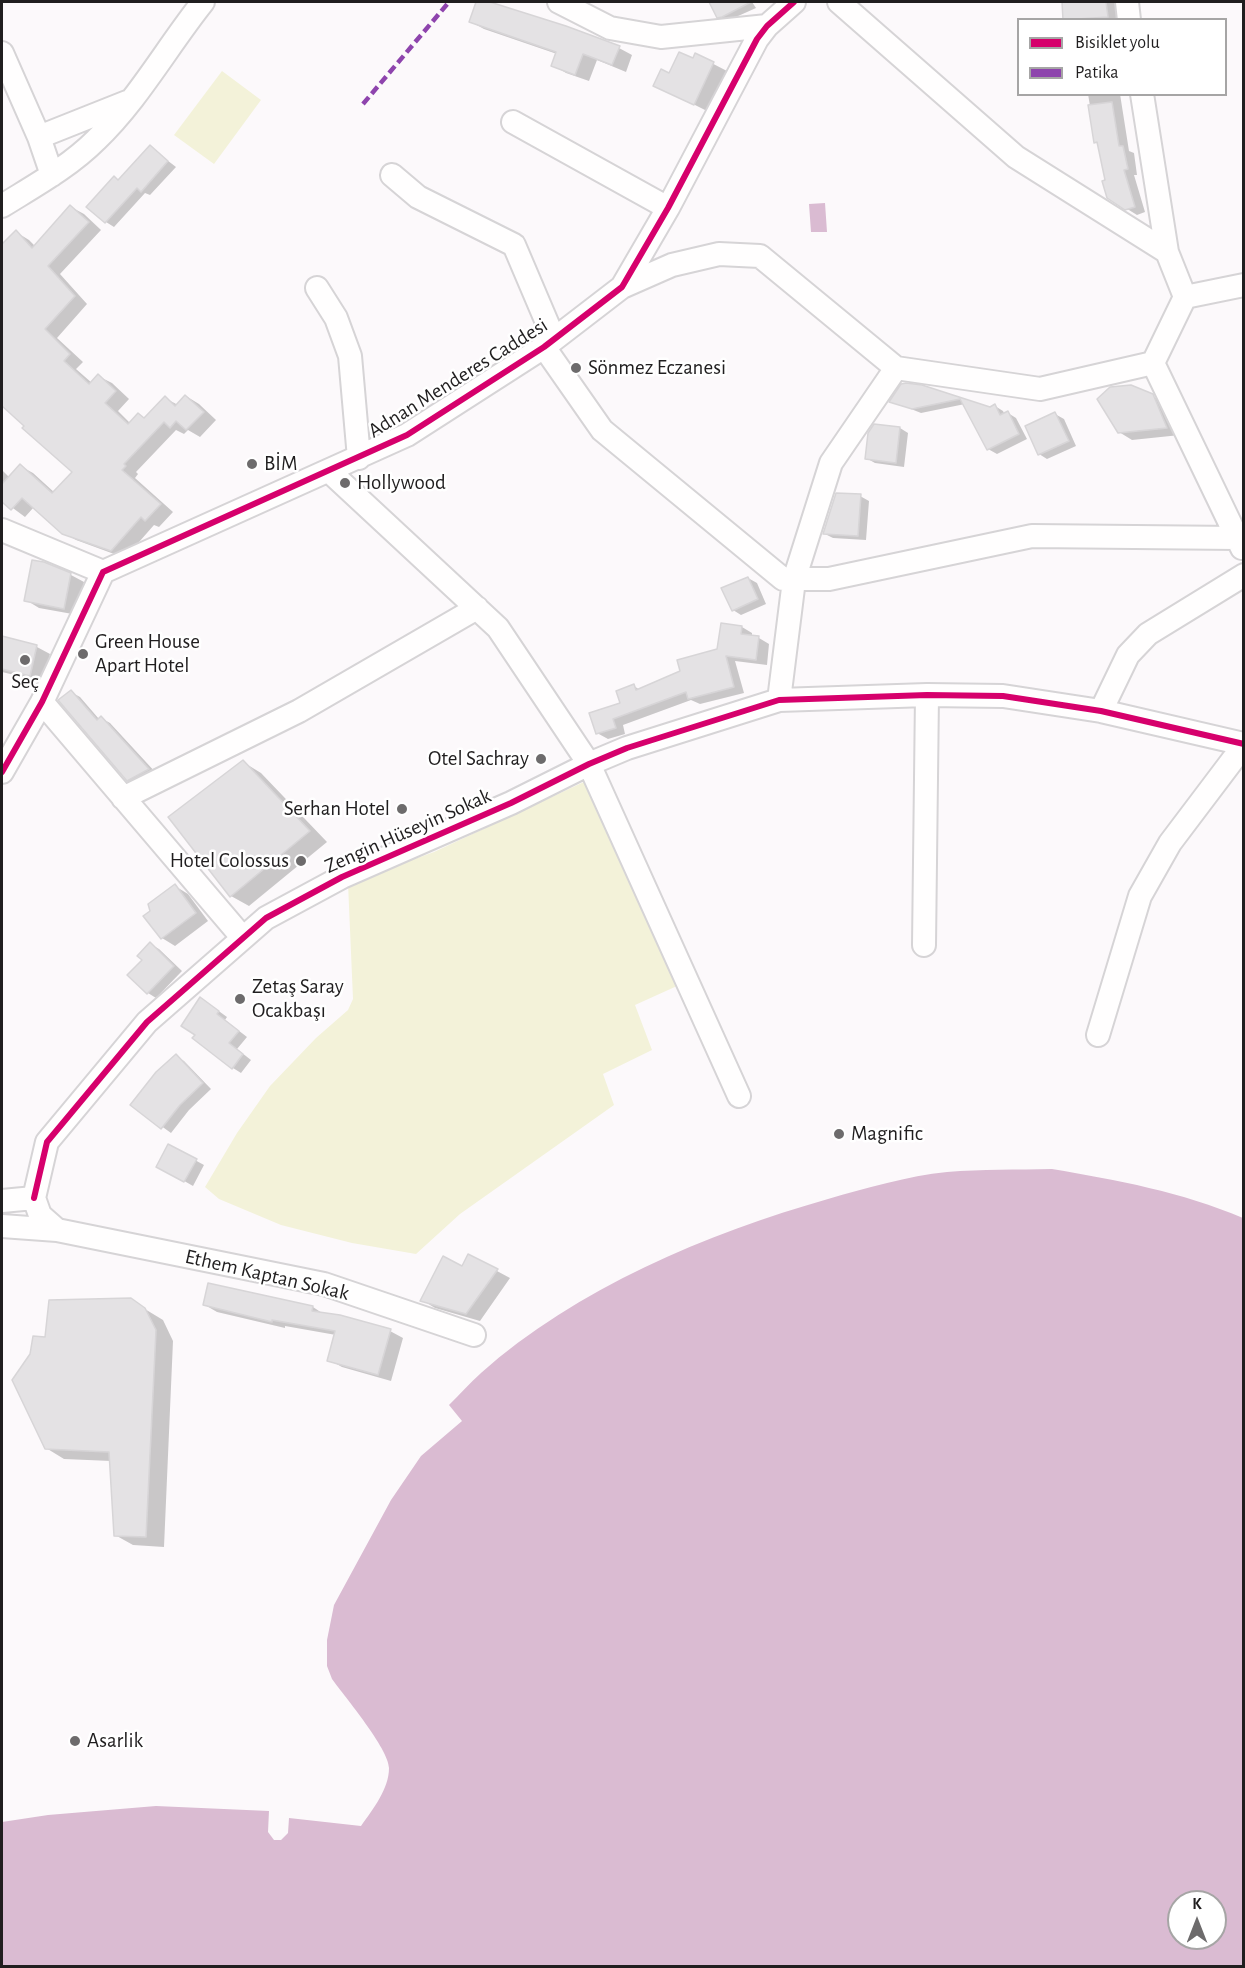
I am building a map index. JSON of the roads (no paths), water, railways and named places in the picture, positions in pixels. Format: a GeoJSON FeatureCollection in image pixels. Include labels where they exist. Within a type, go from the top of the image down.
{"type":"FeatureCollection","features":[{"type":"Feature","properties":{"kind":"street"},"geometry":{"type":"LineString","coordinates":[[2,206],[52,175],[96,141],[132,100],[203,2]]}},
{"type":"Feature","properties":{"kind":"street"},"geometry":{"type":"LineString","coordinates":[[559,2],[610,28],[662,37],[767,26]]}},
{"type":"Feature","properties":{"kind":"street","name":"Adnan Menderes Caddesi"},"geometry":{"type":"LineString","coordinates":[[103,572],[407,435],[549,343],[622,287],[668,208],[757,39],[767,26],[794,2]]}},
{"type":"Feature","properties":{"kind":"street"},"geometry":{"type":"LineString","coordinates":[[839,2],[1016,157],[1167,252]]}},
{"type":"Feature","properties":{"kind":"street"},"geometry":{"type":"LineString","coordinates":[[1126,2],[1129,18]]}},
{"type":"Feature","properties":{"kind":"street"},"geometry":{"type":"LineString","coordinates":[[2,53],[39,137],[52,175]]}},
{"type":"Feature","properties":{"kind":"street"},"geometry":{"type":"LineString","coordinates":[[1142,96],[1167,252],[1185,297],[1153,363]]}},
{"type":"Feature","properties":{"kind":"street"},"geometry":{"type":"LineString","coordinates":[[39,137],[132,100]]}},
{"type":"Feature","properties":{"kind":"street"},"geometry":{"type":"LineString","coordinates":[[513,122],[668,208]]}},
{"type":"Feature","properties":{"kind":"street"},"geometry":{"type":"LineString","coordinates":[[392,175],[418,198],[514,245],[549,343],[602,430],[783,579],[828,579],[1032,536],[1240,545],[1153,363]]}},
{"type":"Feature","properties":{"kind":"street"},"geometry":{"type":"LineString","coordinates":[[622,287],[672,265],[710,256],[719,254],[760,256],[896,368],[1040,389],[1153,363]]}},
{"type":"Feature","properties":{"kind":"street"},"geometry":{"type":"LineString","coordinates":[[1185,297],[1244,285]]}},
{"type":"Feature","properties":{"kind":"street"},"geometry":{"type":"LineString","coordinates":[[317,288],[336,318],[350,356],[359,458]]}},
{"type":"Feature","properties":{"kind":"street"},"geometry":{"type":"LineString","coordinates":[[779,700],[794,580],[831,463],[896,368]]}},
{"type":"Feature","properties":{"kind":"street"},"geometry":{"type":"LineString","coordinates":[[330,471],[498,628],[589,764],[739,1096]]}},
{"type":"Feature","properties":{"kind":"street"},"geometry":{"type":"LineString","coordinates":[[2,530],[103,572],[42,702],[2,772]]}},
{"type":"Feature","properties":{"kind":"street"},"geometry":{"type":"LineString","coordinates":[[1101,711],[1128,655],[1148,633],[1244,575]]}},
{"type":"Feature","properties":{"kind":"street"},"geometry":{"type":"LineString","coordinates":[[123,798],[299,711],[477,608]]}},
{"type":"Feature","properties":{"kind":"street"},"geometry":{"type":"LineString","coordinates":[[924,945],[927,695]]}},
{"type":"Feature","properties":{"kind":"street","name":"Zengin Hüseyin Sokak"},"geometry":{"type":"LineString","coordinates":[[34,1198],[47,1142],[147,1022],[266,918],[342,877],[511,803],[589,764],[627,748],[779,700],[927,695],[1003,696],[1101,711],[1244,744]]}},
{"type":"Feature","properties":{"kind":"street"},"geometry":{"type":"LineString","coordinates":[[42,702],[242,937]]}},
{"type":"Feature","properties":{"kind":"street"},"geometry":{"type":"LineString","coordinates":[[1098,1035],[1140,896],[1170,843],[1244,744]]}},
{"type":"Feature","properties":{"kind":"street"},"geometry":{"type":"LineString","coordinates":[[2,1201],[34,1198],[40,1215],[57,1230]]}},
{"type":"Feature","properties":{"kind":"street","name":"Ethem Kaptan Sokak"},"geometry":{"type":"LineString","coordinates":[[2,1226],[57,1230],[324,1284],[474,1335]]}},
{"type":"Feature","properties":{"kind":"place","name":"Sönmez Eczanesi"},"geometry":{"type":"Point","coordinates":[576,368]}},
{"type":"Feature","properties":{"kind":"place","name":"BİM"},"geometry":{"type":"Point","coordinates":[252,464]}},
{"type":"Feature","properties":{"kind":"place","name":"Hollywood"},"geometry":{"type":"Point","coordinates":[345,483]}},
{"type":"Feature","properties":{"kind":"place","name":"Green House Apart Hotel"},"geometry":{"type":"Point","coordinates":[83,654]}},
{"type":"Feature","properties":{"kind":"place","name":"Seç"},"geometry":{"type":"Point","coordinates":[25,660]}},
{"type":"Feature","properties":{"kind":"place","name":"Otel Sachray"},"geometry":{"type":"Point","coordinates":[541,759]}},
{"type":"Feature","properties":{"kind":"place","name":"Serhan Hotel"},"geometry":{"type":"Point","coordinates":[402,809]}},
{"type":"Feature","properties":{"kind":"place","name":"Hotel Colossus"},"geometry":{"type":"Point","coordinates":[301,861]}},
{"type":"Feature","properties":{"kind":"place","name":"Zetaş Saray Ocakbaşı"},"geometry":{"type":"Point","coordinates":[240,999]}},
{"type":"Feature","properties":{"kind":"place","name":"Magnific"},"geometry":{"type":"Point","coordinates":[839,1134]}},
{"type":"Feature","properties":{"kind":"place","name":"Asarlik"},"geometry":{"type":"Point","coordinates":[75,1741]}}]}
